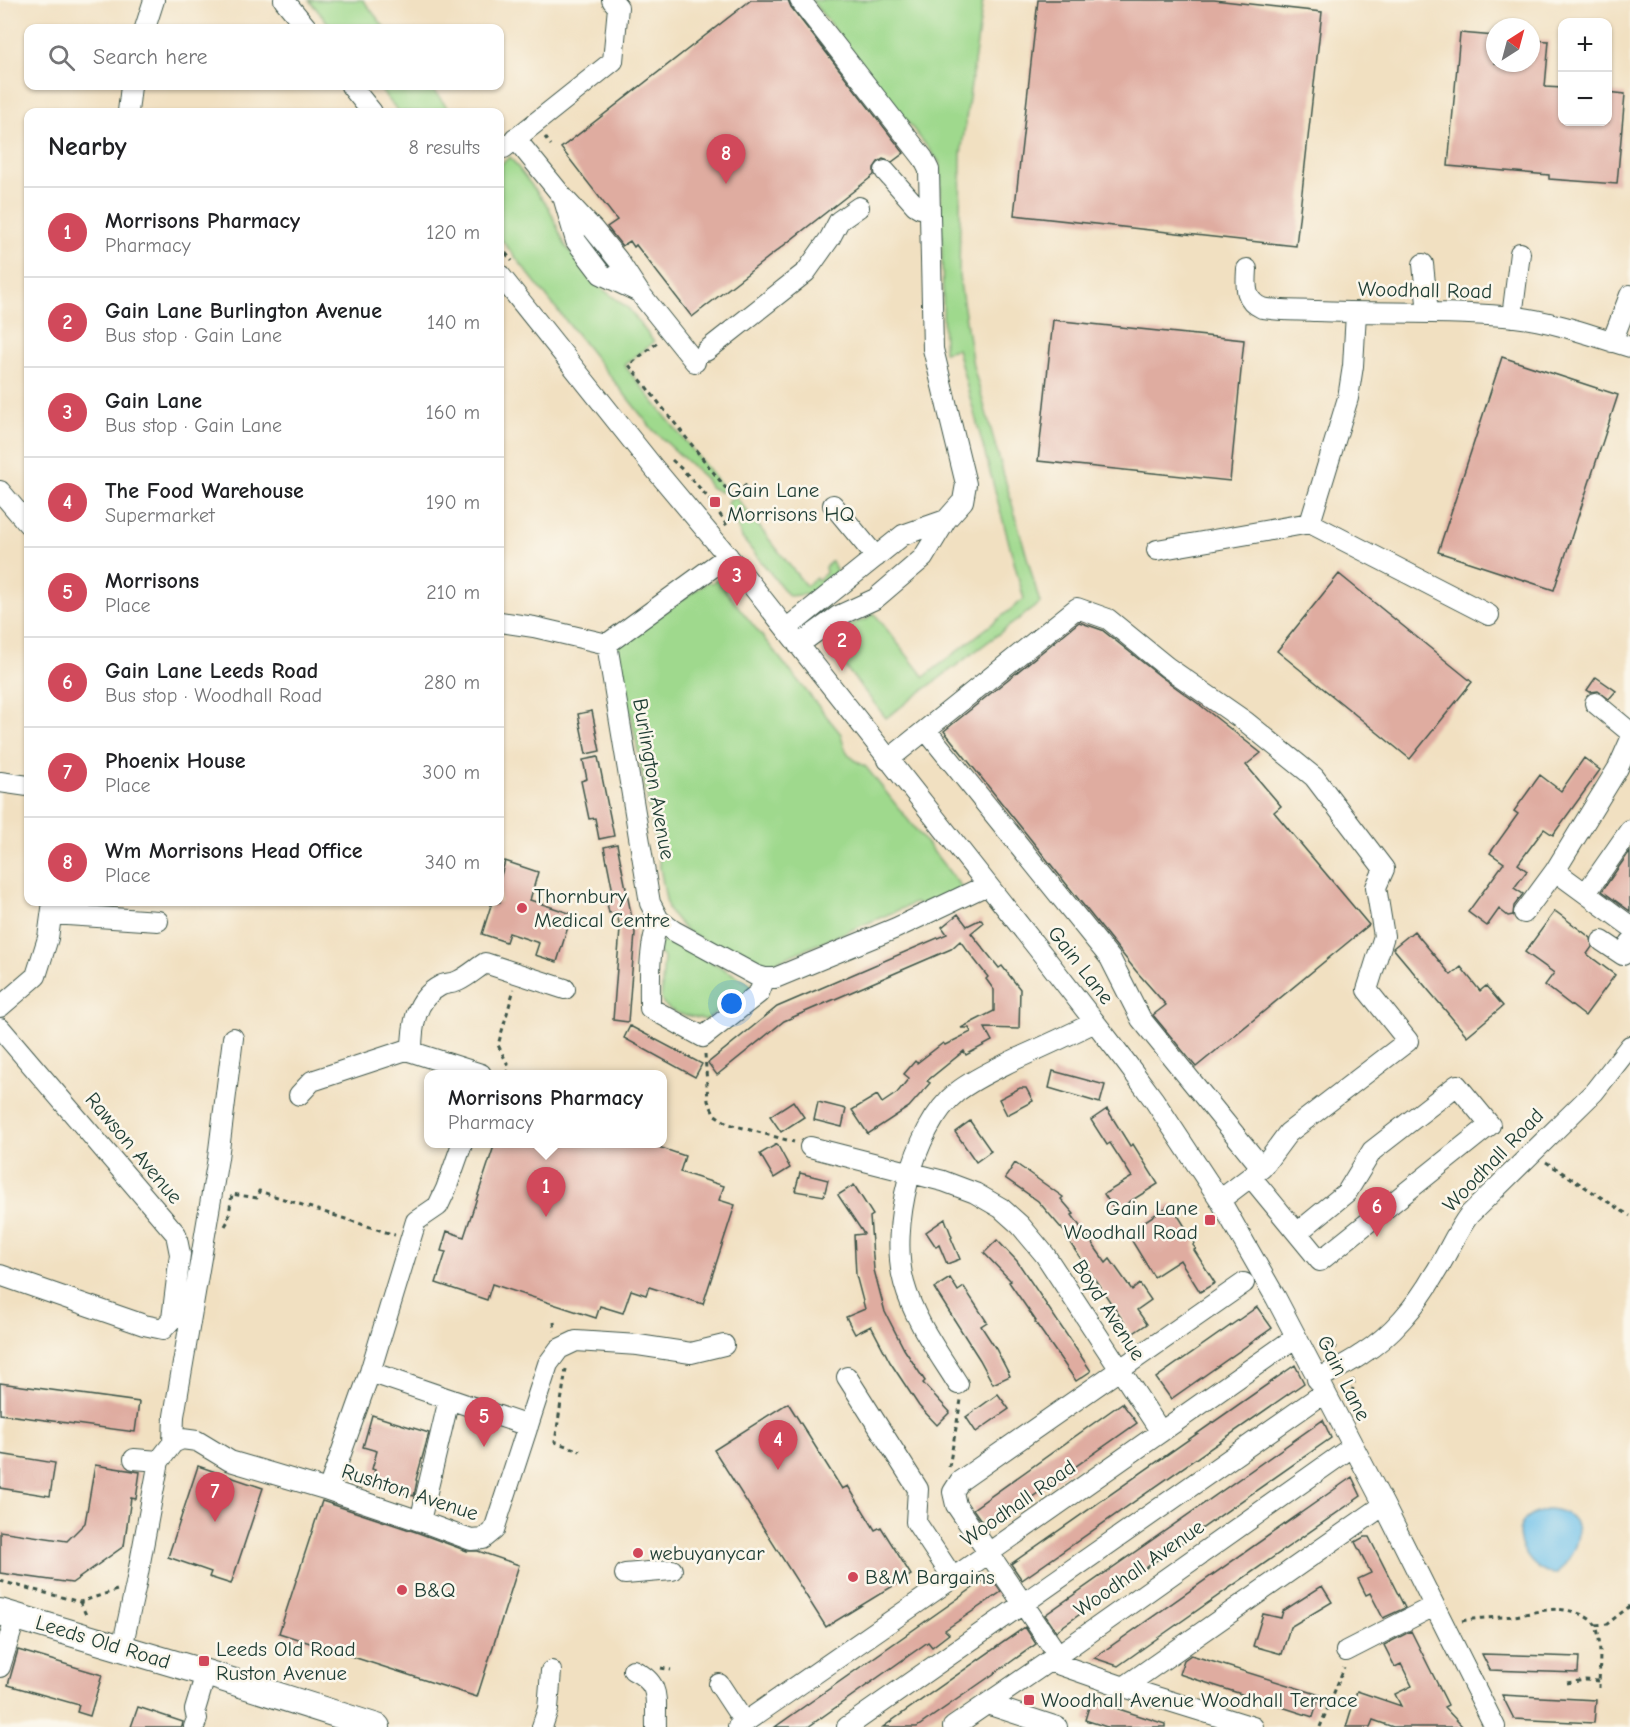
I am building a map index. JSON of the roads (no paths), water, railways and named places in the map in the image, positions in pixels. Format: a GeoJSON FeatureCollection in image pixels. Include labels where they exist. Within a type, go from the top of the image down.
{"type":"FeatureCollection","features":[{"type":"Feature","properties":{"kind":"main road","name":"Leeds Old Road"},"geometry":{"type":"LineString","coordinates":[[8,1614],[206,1673],[324,1719],[377,1727]]}},
{"type":"Feature","properties":{"kind":"street"},"geometry":{"type":"LineString","coordinates":[[145,24],[154,0]]}},
{"type":"Feature","properties":{"kind":"street"},"geometry":{"type":"LineString","coordinates":[[284,0],[304,24]]}},
{"type":"Feature","properties":{"kind":"street"},"geometry":{"type":"LineString","coordinates":[[612,0],[618,7],[613,61],[509,143],[563,197],[576,241],[601,274],[639,292],[700,356],[806,272],[839,221],[859,207]]}},
{"type":"Feature","properties":{"kind":"street"},"geometry":{"type":"LineString","coordinates":[[798,645],[838,616],[876,599],[923,558],[946,520],[963,501],[966,484],[933,350],[929,170],[923,158],[800,0]]}},
{"type":"Feature","properties":{"kind":"street"},"geometry":{"type":"LineString","coordinates":[[128,108],[131,90]]}},
{"type":"Feature","properties":{"kind":"street"},"geometry":{"type":"LineString","coordinates":[[354,90],[369,108]]}},
{"type":"Feature","properties":{"kind":"street"},"geometry":{"type":"LineString","coordinates":[[885,171],[915,205],[920,208],[930,208]]}},
{"type":"Feature","properties":{"kind":"street"},"geometry":{"type":"LineString","coordinates":[[1512,317],[1525,263]]}},
{"type":"Feature","properties":{"kind":"street"},"geometry":{"type":"LineString","coordinates":[[1423,264],[1428,313]]}},
{"type":"Feature","properties":{"kind":"street","name":"Woodhall Road"},"geometry":{"type":"LineString","coordinates":[[1247,269],[1247,293],[1252,302],[1262,308],[1532,319],[1621,345]]}},
{"type":"Feature","properties":{"kind":"street","name":"Gain Lane"},"geometry":{"type":"LineString","coordinates":[[504,280],[786,629],[1148,1092],[1220,1200],[1241,1236],[1384,1505],[1495,1727]]}},
{"type":"Feature","properties":{"kind":"street"},"geometry":{"type":"LineString","coordinates":[[1621,345],[1630,295]]}},
{"type":"Feature","properties":{"kind":"street"},"geometry":{"type":"LineString","coordinates":[[1310,523],[1348,398],[1353,366],[1356,313]]}},
{"type":"Feature","properties":{"kind":"street"},"geometry":{"type":"LineString","coordinates":[[0,492],[24,519]]}},
{"type":"Feature","properties":{"kind":"street"},"geometry":{"type":"LineString","coordinates":[[834,506],[876,557]]}},
{"type":"Feature","properties":{"kind":"street"},"geometry":{"type":"LineString","coordinates":[[786,629],[903,535],[946,520]]}},
{"type":"Feature","properties":{"kind":"street"},"geometry":{"type":"LineString","coordinates":[[1157,550],[1310,523],[1489,615]]}},
{"type":"Feature","properties":{"kind":"street"},"geometry":{"type":"LineString","coordinates":[[903,535],[923,558]]}},
{"type":"Feature","properties":{"kind":"street"},"geometry":{"type":"LineString","coordinates":[[504,623],[607,644],[728,556]]}},
{"type":"Feature","properties":{"kind":"street"},"geometry":{"type":"LineString","coordinates":[[888,760],[1077,608],[1108,619],[1167,667],[1246,722],[1314,777],[1384,869],[1376,887],[1384,936],[1367,990],[1408,1041],[1288,1132],[1256,1173],[1220,1200]]}},
{"type":"Feature","properties":{"kind":"street","name":"Burlington Avenue"},"geometry":{"type":"LineString","coordinates":[[607,644],[650,903],[658,920]]}},
{"type":"Feature","properties":{"kind":"street"},"geometry":{"type":"LineString","coordinates":[[1595,704],[1630,732]]}},
{"type":"Feature","properties":{"kind":"street"},"geometry":{"type":"LineString","coordinates":[[926,730],[1110,958],[1141,1019],[1256,1173],[1297,1233],[1320,1261],[1490,1125],[1457,1085],[1372,1151],[1347,1192],[1297,1233]]}},
{"type":"Feature","properties":{"kind":"street"},"geometry":{"type":"LineString","coordinates":[[1524,913],[1555,871],[1618,768],[1630,741]]}},
{"type":"Feature","properties":{"kind":"street"},"geometry":{"type":"LineString","coordinates":[[0,782],[24,785]]}},
{"type":"Feature","properties":{"kind":"street"},"geometry":{"type":"LineString","coordinates":[[1586,893],[1630,830]]}},
{"type":"Feature","properties":{"kind":"street"},"geometry":{"type":"LineString","coordinates":[[1555,871],[1630,926]]}},
{"type":"Feature","properties":{"kind":"street"},"geometry":{"type":"LineString","coordinates":[[765,978],[759,993],[703,1037],[650,1008],[651,951],[658,920],[684,937],[755,975],[775,978],[896,928],[987,885]]}},
{"type":"Feature","properties":{"kind":"street"},"geometry":{"type":"LineString","coordinates":[[0,1008],[36,976],[48,938],[53,908],[158,921]]}},
{"type":"Feature","properties":{"kind":"street"},"geometry":{"type":"LineString","coordinates":[[1602,941],[1623,955],[1630,943]]}},
{"type":"Feature","properties":{"kind":"street"},"geometry":{"type":"LineString","coordinates":[[412,1052],[414,1021],[419,1005],[428,994],[442,984],[456,983],[485,963],[565,989]]}},
{"type":"Feature","properties":{"kind":"street"},"geometry":{"type":"LineString","coordinates":[[958,1384],[918,1320],[904,1284],[898,1253],[910,1172],[917,1153],[935,1116],[955,1094],[975,1079],[1095,1022]]}},
{"type":"Feature","properties":{"kind":"street","name":"Rawson Avenue"},"geometry":{"type":"LineString","coordinates":[[0,1028],[176,1234],[180,1254],[172,1319],[163,1329],[144,1325],[0,1275]]}},
{"type":"Feature","properties":{"kind":"street"},"geometry":{"type":"LineString","coordinates":[[122,1648],[159,1461],[173,1443],[174,1416],[218,1158],[233,1038]]}},
{"type":"Feature","properties":{"kind":"street","name":"Woodhall Road"},"geometry":{"type":"LineString","coordinates":[[847,1727],[1023,1604],[1363,1354],[1396,1325],[1426,1289],[1455,1235],[1469,1215],[1594,1092],[1630,1046]]}},
{"type":"Feature","properties":{"kind":"street"},"geometry":{"type":"LineString","coordinates":[[299,1095],[312,1081],[406,1050],[468,1070]]}},
{"type":"Feature","properties":{"kind":"street","name":"Boyd Avenue"},"geometry":{"type":"LineString","coordinates":[[810,1147],[910,1172],[975,1193],[1000,1208],[1020,1225],[1045,1255],[1161,1432]]}},
{"type":"Feature","properties":{"kind":"street"},"geometry":{"type":"LineString","coordinates":[[328,1490],[370,1372],[416,1221],[438,1206],[460,1148]]}},
{"type":"Feature","properties":{"kind":"street"},"geometry":{"type":"LineString","coordinates":[[1244,1283],[960,1481],[953,1492],[956,1505],[1023,1604],[1053,1658],[1124,1687],[1253,1727]]}},
{"type":"Feature","properties":{"kind":"street","name":"Woodhall Road"},"geometry":{"type":"LineString","coordinates":[[741,1725],[1296,1337]]}},
{"type":"Feature","properties":{"kind":"street","name":"Rushton Avenue"},"geometry":{"type":"LineString","coordinates":[[173,1443],[182,1439],[197,1442],[230,1461],[328,1490],[471,1540],[483,1539],[494,1530],[548,1364],[559,1349],[576,1341],[638,1345],[691,1353],[723,1345]]}},
{"type":"Feature","properties":{"kind":"street"},"geometry":{"type":"LineString","coordinates":[[370,1372],[528,1426]]}},
{"type":"Feature","properties":{"kind":"street"},"geometry":{"type":"LineString","coordinates":[[847,1377],[918,1489],[916,1522],[953,1578]]}},
{"type":"Feature","properties":{"kind":"street"},"geometry":{"type":"LineString","coordinates":[[362,1396],[398,1381]]}},
{"type":"Feature","properties":{"kind":"street"},"geometry":{"type":"LineString","coordinates":[[420,1521],[449,1399]]}},
{"type":"Feature","properties":{"kind":"street","name":"Woodhall Avenue"},"geometry":{"type":"LineString","coordinates":[[953,1727],[1352,1447]]}},
{"type":"Feature","properties":{"kind":"street"},"geometry":{"type":"LineString","coordinates":[[134,1458],[159,1461]]}},
{"type":"Feature","properties":{"kind":"street"},"geometry":{"type":"LineString","coordinates":[[1124,1687],[1384,1505]]}},
{"type":"Feature","properties":{"kind":"street"},"geometry":{"type":"LineString","coordinates":[[625,1574],[672,1570]]}},
{"type":"Feature","properties":{"kind":"street"},"geometry":{"type":"LineString","coordinates":[[1349,1649],[1434,1606]]}},
{"type":"Feature","properties":{"kind":"street"},"geometry":{"type":"LineString","coordinates":[[0,1667],[8,1614]]}},
{"type":"Feature","properties":{"kind":"street"},"geometry":{"type":"LineString","coordinates":[[633,1670],[649,1679],[655,1690],[656,1727]]}},
{"type":"Feature","properties":{"kind":"street"},"geometry":{"type":"LineString","coordinates":[[542,1727],[548,1709],[551,1671]]}},
{"type":"Feature","properties":{"kind":"street"},"geometry":{"type":"LineString","coordinates":[[194,1727],[195,1710],[206,1673]]}},
{"type":"Feature","properties":{"kind":"street"},"geometry":{"type":"LineString","coordinates":[[719,1684],[741,1725]]}},
{"type":"Feature","properties":{"kind":"street"},"geometry":{"type":"LineString","coordinates":[[987,1704],[1057,1727]]}},
{"type":"Feature","properties":{"kind":"water"},"geometry":{"type":"Polygon","coordinates":[[[1549,1509],[1563,1512],[1572,1518],[1577,1526],[1578,1535],[1571,1555],[1557,1574],[1545,1572],[1532,1562],[1523,1550],[1519,1535],[1523,1522],[1528,1517],[1549,1509]]]}},
{"type":"Feature","properties":{"kind":"place","name":"Wm Morrisons Head Office"},"geometry":{"type":"Point","coordinates":[726,184]}},
{"type":"Feature","properties":{"kind":"place","name":"Gain Lane Morrisons HQ"},"geometry":{"type":"Point","coordinates":[715,502]}},
{"type":"Feature","properties":{"kind":"place","name":"Gain Lane"},"geometry":{"type":"Point","coordinates":[737,606]}},
{"type":"Feature","properties":{"kind":"place","name":"Gain Lane Burlington Avenue"},"geometry":{"type":"Point","coordinates":[842,671]}},
{"type":"Feature","properties":{"kind":"place","name":"Thornbury Medical Centre"},"geometry":{"type":"Point","coordinates":[522,908]}},
{"type":"Feature","properties":{"kind":"place","name":"Morrisons Pharmacy"},"geometry":{"type":"Point","coordinates":[546,1217]}},
{"type":"Feature","properties":{"kind":"place","name":"Gain Lane Woodhall Road"},"geometry":{"type":"Point","coordinates":[1210,1220]}},
{"type":"Feature","properties":{"kind":"place","name":"Gain Lane Leeds Road"},"geometry":{"type":"Point","coordinates":[1377,1237]}},
{"type":"Feature","properties":{"kind":"place","name":"Morrisons"},"geometry":{"type":"Point","coordinates":[484,1447]}},
{"type":"Feature","properties":{"kind":"place","name":"The Food Warehouse"},"geometry":{"type":"Point","coordinates":[778,1470]}},
{"type":"Feature","properties":{"kind":"place","name":"Phoenix House"},"geometry":{"type":"Point","coordinates":[215,1522]}},
{"type":"Feature","properties":{"kind":"place","name":"webuyanycar"},"geometry":{"type":"Point","coordinates":[638,1553]}},
{"type":"Feature","properties":{"kind":"place","name":"B&M Bargains"},"geometry":{"type":"Point","coordinates":[853,1577]}},
{"type":"Feature","properties":{"kind":"place","name":"B&Q"},"geometry":{"type":"Point","coordinates":[402,1590]}},
{"type":"Feature","properties":{"kind":"place","name":"Leeds Old Road Ruston Avenue"},"geometry":{"type":"Point","coordinates":[204,1661]}},
{"type":"Feature","properties":{"kind":"place","name":"Woodhall Avenue Woodhall Terrace"},"geometry":{"type":"Point","coordinates":[1029,1700]}}]}
